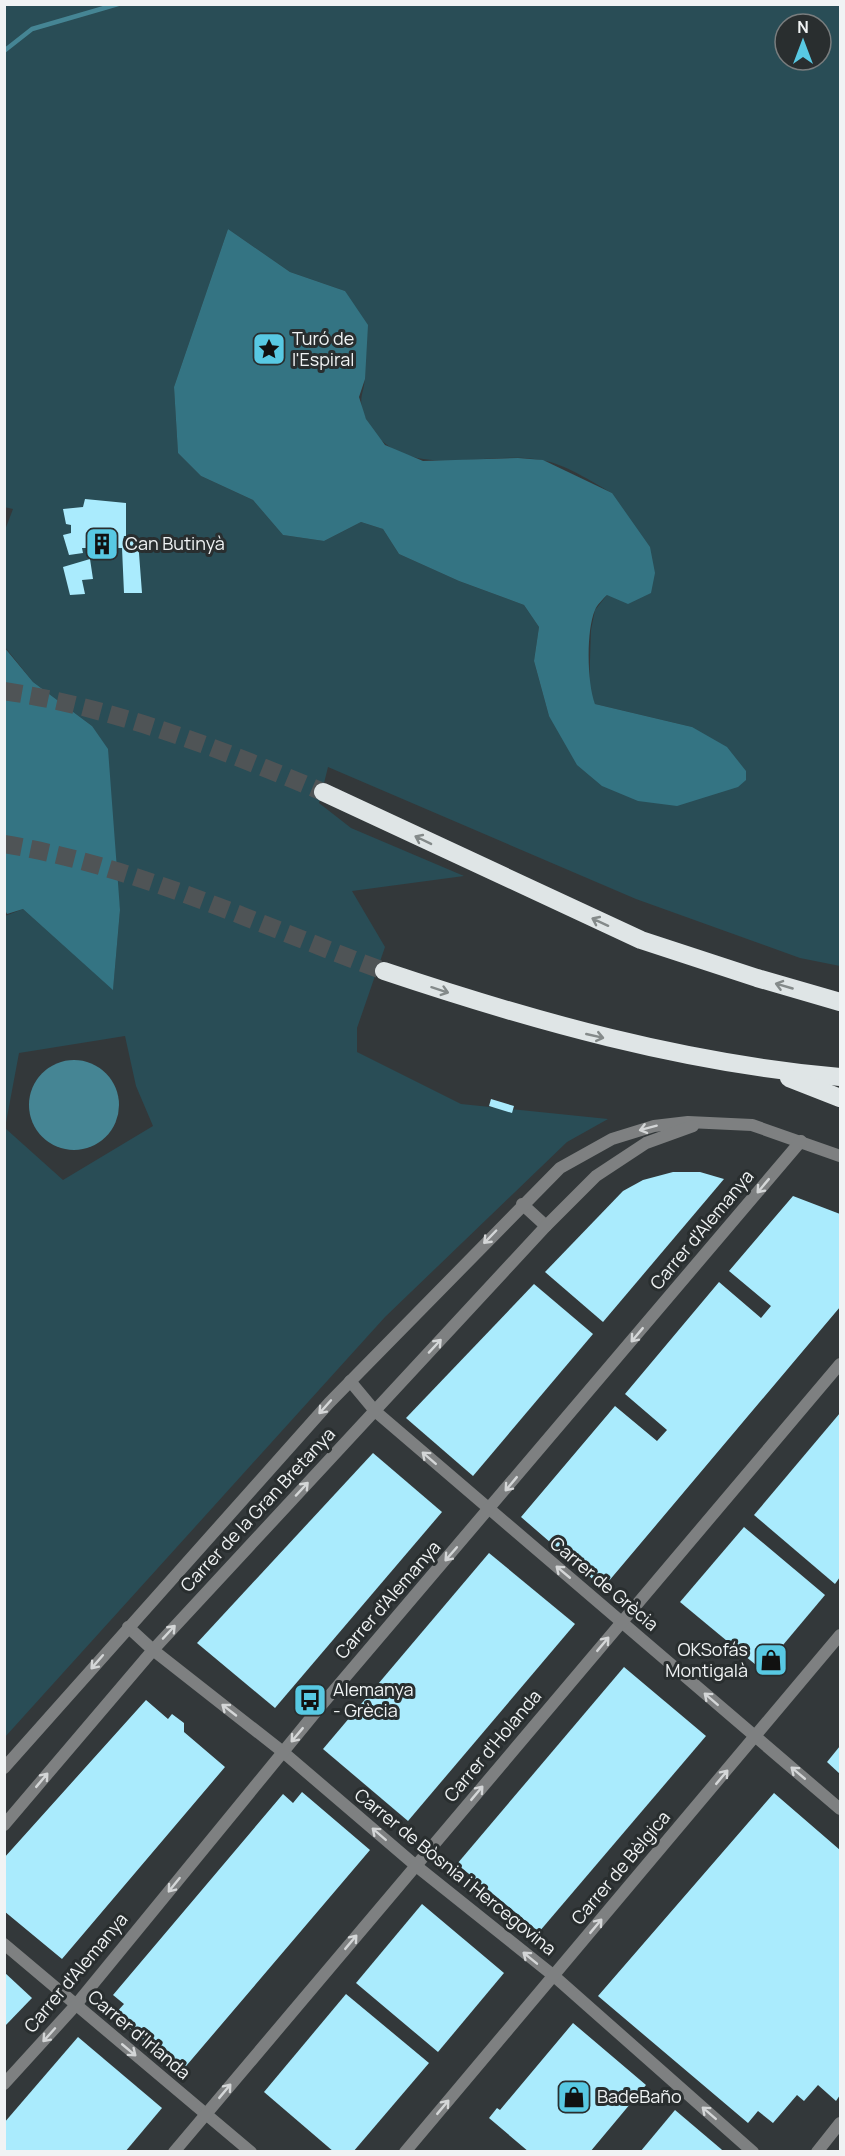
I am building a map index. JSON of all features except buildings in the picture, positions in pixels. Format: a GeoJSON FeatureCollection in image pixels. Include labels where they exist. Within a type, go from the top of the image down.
{"type":"FeatureCollection","features":[{"type":"Feature","properties":{"kind":"highway"},"geometry":{"type":"LineString","coordinates":[[323,792],[641,940],[840,1002]]}},
{"type":"Feature","properties":{"kind":"highway"},"geometry":{"type":"LineString","coordinates":[[384,971],[581,1032],[672,1053],[762,1068],[840,1077]]}},
{"type":"Feature","properties":{"kind":"highway"},"geometry":{"type":"LineString","coordinates":[[762,1068],[840,1098]]}},
{"type":"Feature","properties":{"kind":"street","name":"Carrer de la Gran Bretanya"},"geometry":{"type":"LineString","coordinates":[[4,1825],[153,1650],[546,1226],[596,1176],[646,1143],[706,1122]]}},
{"type":"Feature","properties":{"kind":"street","name":"Carrer de la Gran Bretanya"},"geometry":{"type":"LineString","coordinates":[[4,1768],[350,1381],[560,1168],[612,1139],[654,1126],[706,1122],[752,1125],[840,1156]]}},
{"type":"Feature","properties":{"kind":"street","name":"Carrer d'Alemanya"},"geometry":{"type":"LineString","coordinates":[[4,2084],[75,2006],[283,1752],[801,1141]]}},
{"type":"Feature","properties":{"kind":"street"},"geometry":{"type":"LineString","coordinates":[[522,1204],[546,1226]]}},
{"type":"Feature","properties":{"kind":"street","name":"Carrer d'Holanda"},"geometry":{"type":"LineString","coordinates":[[174,2151],[840,1364]]}},
{"type":"Feature","properties":{"kind":"street","name":"Carrer de Grècia"},"geometry":{"type":"LineString","coordinates":[[350,1381],[375,1411],[840,1809]]}},
{"type":"Feature","properties":{"kind":"street","name":"Carrer de Bòsnia i Hercegovina"},"geometry":{"type":"LineString","coordinates":[[128,1627],[153,1650],[283,1752],[415,1865],[554,1976],[753,2151]]}},
{"type":"Feature","properties":{"kind":"street","name":"Carrer de Bèlgica"},"geometry":{"type":"LineString","coordinates":[[405,2151],[840,1635]]}},
{"type":"Feature","properties":{"kind":"street","name":"Carrer d'Irlanda"},"geometry":{"type":"LineString","coordinates":[[4,1944],[75,2006],[251,2151]]}},
{"type":"Feature","properties":{"kind":"street"},"geometry":{"type":"LineString","coordinates":[[817,2151],[840,2123]]}},
{"type":"Feature","properties":{"kind":"shaded area"},"geometry":{"type":"Polygon","coordinates":[[[4,5],[840,5],[840,966],[800,958],[636,899],[328,767],[319,803],[351,828],[464,876],[352,891],[385,947],[357,1028],[357,1052],[461,1104],[608,1119],[567,1142],[385,1317],[5,1737],[5,1128],[5,916],[23,909],[113,989],[120,910],[92,726],[33,682],[5,647],[5,530],[13,509],[4,507],[4,5]],[[228,229],[174,387],[178,453],[201,476],[253,500],[283,535],[324,541],[361,522],[383,529],[399,554],[459,581],[524,605],[539,627],[534,661],[549,716],[692,727],[595,704],[589,690],[591,630],[595,610],[607,595],[612,493],[550,462],[518,458],[421,459],[399,452],[381,440],[366,419],[361,405],[364,375],[345,291],[290,272],[228,229]],[[125,1036],[19,1053],[5,1128],[63,1180],[153,1126],[136,1086],[125,1036]]]}},
{"type":"Feature","properties":{"kind":"shaded area"},"geometry":{"type":"Polygon","coordinates":[[[228,229],[290,272],[345,291],[368,325],[365,379],[359,397],[366,419],[385,445],[423,461],[518,458],[543,460],[612,493],[650,547],[655,573],[651,593],[628,604],[607,595],[595,610],[590,630],[589,657],[590,684],[595,704],[692,727],[727,747],[746,771],[746,780],[738,787],[677,806],[638,801],[602,786],[577,765],[549,716],[534,661],[539,627],[524,605],[459,581],[399,554],[383,529],[361,522],[324,541],[283,535],[253,500],[201,476],[178,453],[174,387],[228,229]]]}},
{"type":"Feature","properties":{"kind":"shaded area"},"geometry":{"type":"Polygon","coordinates":[[[4,647],[33,682],[92,726],[108,749],[120,910],[113,990],[23,909],[7,914],[5,910],[4,647]]]}},
{"type":"Feature","properties":{"kind":"shaded area"},"geometry":{"type":"Polygon","coordinates":[[[74,1060],[91,1064],[106,1073],[115,1088],[119,1105],[115,1122],[106,1137],[91,1146],[74,1150],[57,1146],[42,1137],[33,1122],[29,1105],[33,1088],[42,1073],[57,1064],[74,1060]]]}},
{"type":"Feature","properties":{"kind":"waterway"},"geometry":{"type":"LineString","coordinates":[[4,51],[32,29],[118,4]]}},
{"type":"Feature","properties":{"kind":"tunnel"},"geometry":{"type":"LineString","coordinates":[[4,691],[45,698],[127,719],[246,760],[323,792]]}},
{"type":"Feature","properties":{"kind":"tunnel"},"geometry":{"type":"LineString","coordinates":[[4,844],[53,854],[150,882],[384,971]]}},
{"type":"Feature","properties":{"kind":"place","name":"Turó de l'Espiral"},"geometry":{"type":"Point","coordinates":[269,349]}},
{"type":"Feature","properties":{"kind":"place","name":"Can Butinyà"},"geometry":{"type":"Point","coordinates":[102,544]}},
{"type":"Feature","properties":{"kind":"place","name":"OKSofás Montigalà"},"geometry":{"type":"Point","coordinates":[771,1660]}},
{"type":"Feature","properties":{"kind":"place","name":"Alemanya - Grècia"},"geometry":{"type":"Point","coordinates":[310,1700]}},
{"type":"Feature","properties":{"kind":"place","name":"BadeBaño"},"geometry":{"type":"Point","coordinates":[574,2097]}}]}
